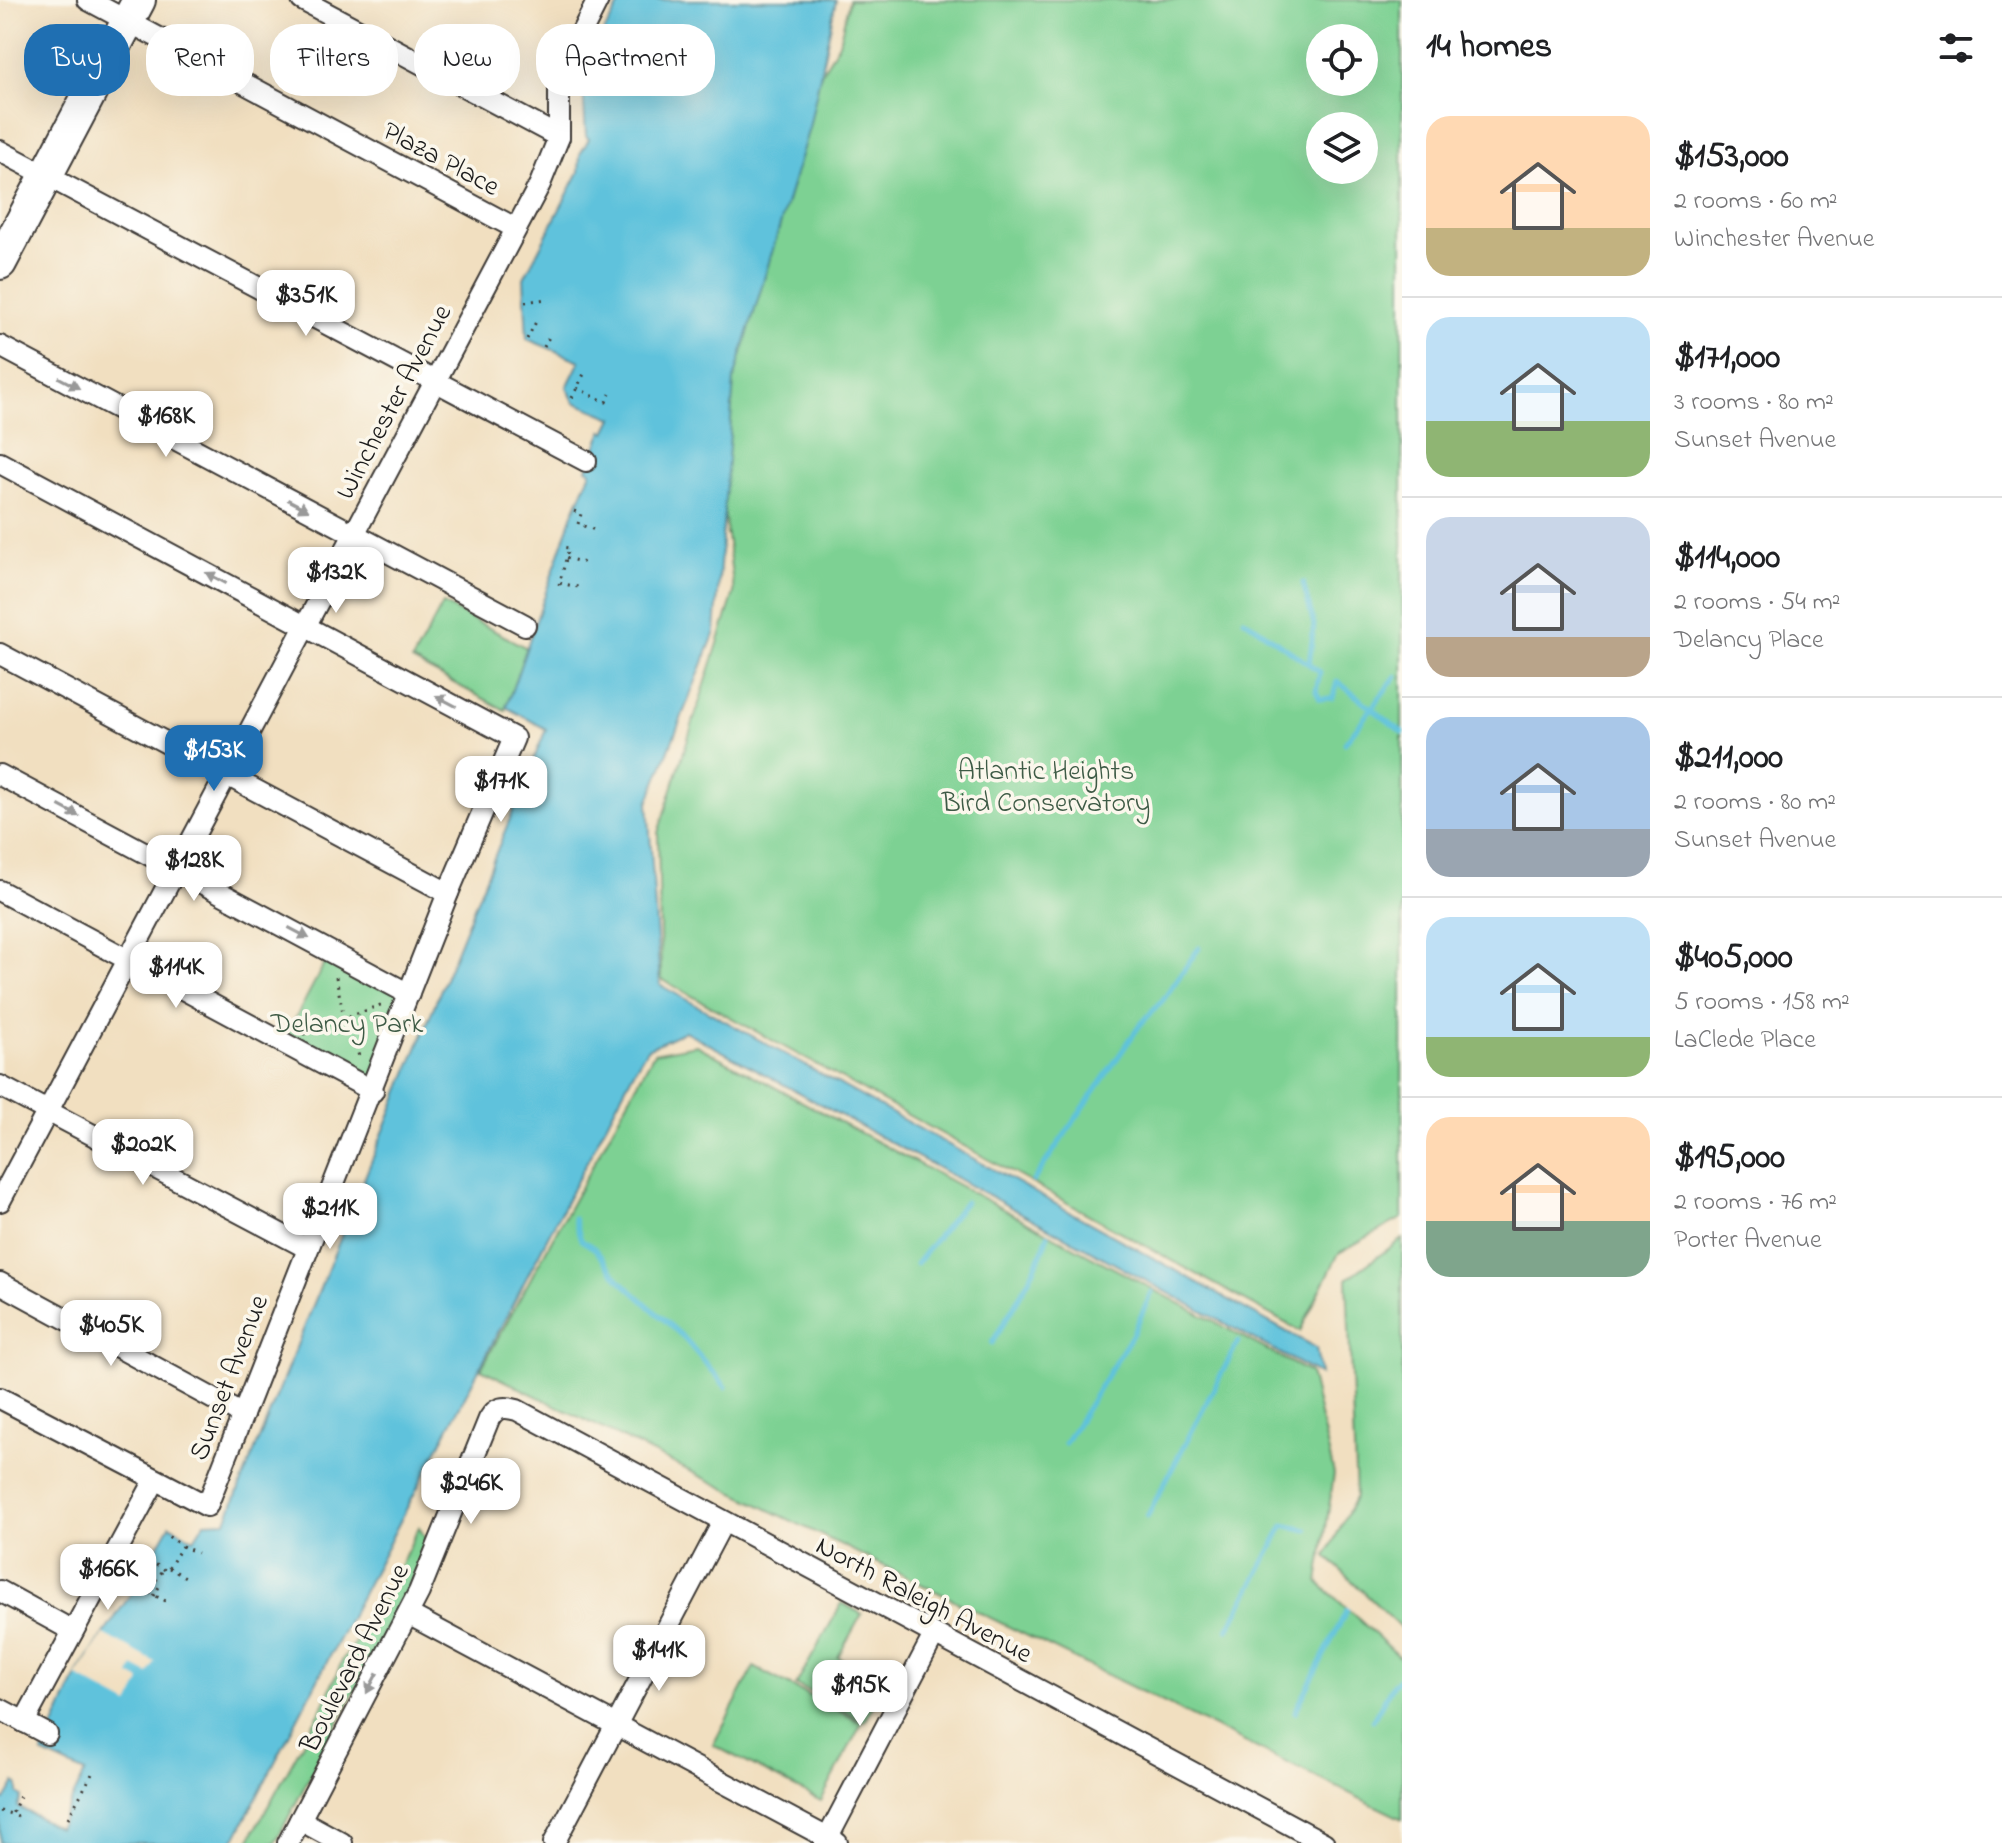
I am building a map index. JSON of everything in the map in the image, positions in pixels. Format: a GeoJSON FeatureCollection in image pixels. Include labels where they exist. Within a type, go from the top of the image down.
{"type":"FeatureCollection","features":[{"type":"Feature","properties":{"kind":"main road"},"geometry":{"type":"LineString","coordinates":[[0,263],[133,10]]}},
{"type":"Feature","properties":{"kind":"street","name":"Plaza Place"},"geometry":{"type":"LineString","coordinates":[[88,0],[133,10],[515,228]]}},
{"type":"Feature","properties":{"kind":"street"},"geometry":{"type":"LineString","coordinates":[[302,0],[559,137]]}},
{"type":"Feature","properties":{"kind":"street","name":"Winchester Avenue"},"geometry":{"type":"LineString","coordinates":[[0,1201],[515,228],[559,137],[559,77],[597,0]]}},
{"type":"Feature","properties":{"kind":"street"},"geometry":{"type":"LineString","coordinates":[[0,151],[586,461]]}},
{"type":"Feature","properties":{"kind":"street"},"geometry":{"type":"LineString","coordinates":[[0,346],[525,625]]}},
{"type":"Feature","properties":{"kind":"street"},"geometry":{"type":"LineString","coordinates":[[0,463],[306,626]]}},
{"type":"Feature","properties":{"kind":"street","name":"Sunset Avenue"},"geometry":{"type":"LineString","coordinates":[[24,1722],[154,1482],[207,1506],[307,1248],[373,1091],[448,893],[514,738],[306,626]]}},
{"type":"Feature","properties":{"kind":"street"},"geometry":{"type":"LineString","coordinates":[[0,654],[448,893]]}},
{"type":"Feature","properties":{"kind":"street"},"geometry":{"type":"LineString","coordinates":[[0,775],[409,994]]}},
{"type":"Feature","properties":{"kind":"street"},"geometry":{"type":"LineString","coordinates":[[0,891],[373,1091]]}},
{"type":"Feature","properties":{"kind":"street"},"geometry":{"type":"LineString","coordinates":[[0,1086],[307,1248]]}},
{"type":"Feature","properties":{"kind":"street"},"geometry":{"type":"LineString","coordinates":[[0,1283],[243,1415]]}},
{"type":"Feature","properties":{"kind":"street"},"geometry":{"type":"LineString","coordinates":[[0,1398],[154,1482]]}},
{"type":"Feature","properties":{"kind":"street","name":"North Raleigh Avenue"},"geometry":{"type":"LineString","coordinates":[[500,1408],[517,1410],[1324,1843]]}},
{"type":"Feature","properties":{"kind":"street","name":"Boulevard Avenue"},"geometry":{"type":"LineString","coordinates":[[288,1843],[408,1614],[458,1500],[486,1425],[500,1408]]}},
{"type":"Feature","properties":{"kind":"street"},"geometry":{"type":"LineString","coordinates":[[554,1843],[723,1522]]}},
{"type":"Feature","properties":{"kind":"street"},"geometry":{"type":"LineString","coordinates":[[0,1591],[73,1631]]}},
{"type":"Feature","properties":{"kind":"street"},"geometry":{"type":"LineString","coordinates":[[408,1614],[830,1842],[934,1635]]}},
{"type":"Feature","properties":{"kind":"street"},"geometry":{"type":"LineString","coordinates":[[0,1709],[47,1734]]}},
{"type":"Feature","properties":{"kind":"street"},"geometry":{"type":"LineString","coordinates":[[300,1820],[342,1843]]}},
{"type":"Feature","properties":{"kind":"path"},"geometry":{"type":"LineString","coordinates":[[525,302],[546,299]]}},
{"type":"Feature","properties":{"kind":"path"},"geometry":{"type":"LineString","coordinates":[[527,339],[538,318]]}},
{"type":"Feature","properties":{"kind":"path"},"geometry":{"type":"LineString","coordinates":[[544,347],[551,333]]}},
{"type":"Feature","properties":{"kind":"path"},"geometry":{"type":"LineString","coordinates":[[572,398],[584,374]]}},
{"type":"Feature","properties":{"kind":"path"},"geometry":{"type":"LineString","coordinates":[[577,388],[606,402],[610,394]]}},
{"type":"Feature","properties":{"kind":"path"},"geometry":{"type":"LineString","coordinates":[[574,511],[581,514],[578,524],[595,530]]}},
{"type":"Feature","properties":{"kind":"path"},"geometry":{"type":"LineString","coordinates":[[561,547],[569,548],[559,584],[578,587]]}},
{"type":"Feature","properties":{"kind":"path"},"geometry":{"type":"LineString","coordinates":[[566,558],[585,563]]}},
{"type":"Feature","properties":{"kind":"path"},"geometry":{"type":"LineString","coordinates":[[331,951],[344,1019],[373,1091]]}},
{"type":"Feature","properties":{"kind":"path"},"geometry":{"type":"LineString","coordinates":[[283,1042],[409,994]]}},
{"type":"Feature","properties":{"kind":"path"},"geometry":{"type":"LineString","coordinates":[[165,1534],[197,1553]]}},
{"type":"Feature","properties":{"kind":"path"},"geometry":{"type":"LineString","coordinates":[[156,1580],[182,1546]]}},
{"type":"Feature","properties":{"kind":"path"},"geometry":{"type":"LineString","coordinates":[[149,1561],[189,1579]]}},
{"type":"Feature","properties":{"kind":"path"},"geometry":{"type":"LineString","coordinates":[[154,1596],[161,1583]]}},
{"type":"Feature","properties":{"kind":"path"},"geometry":{"type":"LineString","coordinates":[[135,1586],[170,1603]]}},
{"type":"Feature","properties":{"kind":"path"},"geometry":{"type":"LineString","coordinates":[[68,1818],[73,1803],[92,1774]]}},
{"type":"Feature","properties":{"kind":"path"},"geometry":{"type":"LineString","coordinates":[[12,1814],[20,1796]]}},
{"type":"Feature","properties":{"kind":"path"},"geometry":{"type":"LineString","coordinates":[[0,1811],[18,1817]]}},
{"type":"Feature","properties":{"kind":"green space","name":"Atlantic Heights Bird Conservatory"},"geometry":{"type":"Polygon","coordinates":[[[849,0],[1402,0],[1402,1218],[1339,1253],[1300,1331],[661,979],[658,833],[734,593],[712,410],[752,193],[839,43],[849,0]]]}},
{"type":"Feature","properties":{"kind":"green space"},"geometry":{"type":"Polygon","coordinates":[[[443,604],[527,648],[505,710],[412,661],[443,604]]]}},
{"type":"Feature","properties":{"kind":"green space","name":"Delancy Park"},"geometry":{"type":"Polygon","coordinates":[[[331,951],[409,994],[373,1091],[283,1042],[331,951]]]}},
{"type":"Feature","properties":{"kind":"green space"},"geometry":{"type":"Polygon","coordinates":[[[696,1045],[1310,1373],[1334,1474],[1318,1582],[1402,1659],[1402,1819],[481,1369],[654,1053],[696,1045]]]}},
{"type":"Feature","properties":{"kind":"green space"},"geometry":{"type":"Polygon","coordinates":[[[1402,1239],[1402,1629],[1326,1556],[1356,1496],[1347,1279],[1402,1239]]]}},
{"type":"Feature","properties":{"kind":"green space"},"geometry":{"type":"Polygon","coordinates":[[[419,1527],[430,1547],[275,1843],[248,1843],[323,1706],[343,1659],[378,1611],[419,1527]]]}},
{"type":"Feature","properties":{"kind":"green space"},"geometry":{"type":"Polygon","coordinates":[[[842,1603],[862,1614],[838,1657],[886,1682],[865,1722],[817,1697],[831,1670],[816,1695],[796,1685],[842,1603]]]}},
{"type":"Feature","properties":{"kind":"green space"},"geometry":{"type":"Polygon","coordinates":[[[754,1667],[862,1723],[821,1801],[713,1745],[754,1667]]]}},
{"type":"Feature","properties":{"kind":"water"},"geometry":{"type":"Polygon","coordinates":[[[622,0],[836,0],[809,128],[734,380],[715,632],[648,803],[660,985],[1316,1348],[1320,1375],[685,1031],[647,1049],[635,1069],[231,1843],[0,1843],[0,1798],[5,1800],[15,1783],[22,1797],[18,1807],[58,1828],[85,1773],[42,1753],[79,1671],[132,1592],[170,1525],[194,1539],[205,1522],[226,1521],[546,729],[506,707],[574,511],[591,472],[587,469],[603,431],[606,432],[613,418],[574,402],[567,387],[580,361],[527,339],[524,278],[579,172],[580,154],[589,139],[586,136],[584,96],[715,96],[715,24],[608,24],[622,0]]]}},
{"type":"Feature","properties":{"kind":"pier"},"geometry":{"type":"Polygon","coordinates":[[[104,1634],[155,1662],[149,1674],[134,1666],[130,1675],[141,1681],[129,1705],[76,1676],[104,1634]]]}},
{"type":"Feature","properties":{"kind":"waterway"},"geometry":{"type":"LineString","coordinates":[[1303,583],[1314,625],[1309,664]]}},
{"type":"Feature","properties":{"kind":"waterway"},"geometry":{"type":"LineString","coordinates":[[1244,619],[1320,672],[1316,691],[1320,699],[1333,698],[1337,681],[1402,732]]}},
{"type":"Feature","properties":{"kind":"waterway"},"geometry":{"type":"LineString","coordinates":[[1345,743],[1396,676]]}},
{"type":"Feature","properties":{"kind":"waterway"},"geometry":{"type":"LineString","coordinates":[[1033,1181],[1140,1025],[1163,1000],[1199,948]]}},
{"type":"Feature","properties":{"kind":"waterway"},"geometry":{"type":"LineString","coordinates":[[916,1264],[965,1202]]}},
{"type":"Feature","properties":{"kind":"waterway"},"geometry":{"type":"LineString","coordinates":[[574,1218],[581,1240],[594,1248],[620,1280],[682,1336],[726,1387]]}},
{"type":"Feature","properties":{"kind":"waterway"},"geometry":{"type":"LineString","coordinates":[[992,1343],[1031,1276],[1048,1235]]}},
{"type":"Feature","properties":{"kind":"waterway"},"geometry":{"type":"LineString","coordinates":[[1065,1443],[1132,1335],[1152,1292]]}},
{"type":"Feature","properties":{"kind":"waterway"},"geometry":{"type":"LineString","coordinates":[[1147,1517],[1238,1342]]}},
{"type":"Feature","properties":{"kind":"waterway"},"geometry":{"type":"LineString","coordinates":[[1228,1630],[1284,1525],[1307,1530]]}},
{"type":"Feature","properties":{"kind":"waterway"},"geometry":{"type":"LineString","coordinates":[[1295,1712],[1347,1610]]}},
{"type":"Feature","properties":{"kind":"waterway"},"geometry":{"type":"LineString","coordinates":[[1373,1720],[1393,1684],[1402,1676]]}}]}
